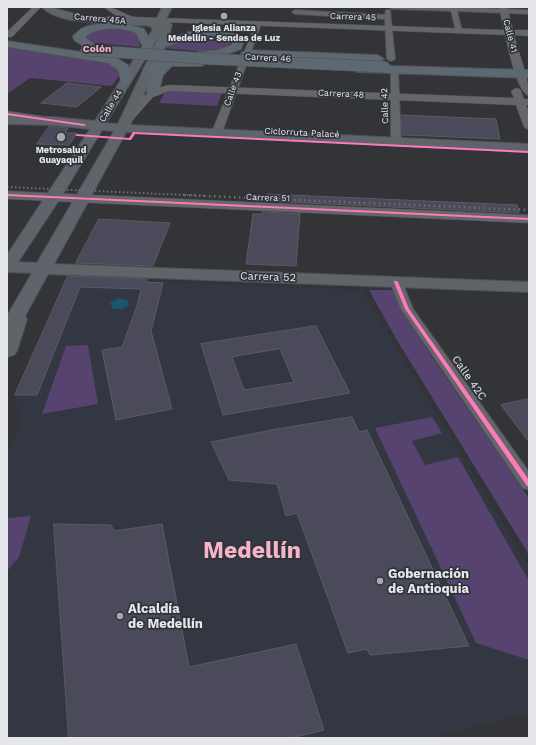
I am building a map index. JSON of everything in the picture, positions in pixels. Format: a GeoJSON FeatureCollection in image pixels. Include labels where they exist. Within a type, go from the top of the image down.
{"type":"FeatureCollection","features":[{"type":"Feature","properties":{"kind":"main road","name":"Carrera 45A"},"geometry":{"type":"LineString","coordinates":[[47,7],[69,16],[100,20],[158,22]]}},
{"type":"Feature","properties":{"kind":"main road","name":"Calle 44"},"geometry":{"type":"LineString","coordinates":[[7,267],[54,198],[148,47],[158,29],[158,22],[167,7]]}},
{"type":"Feature","properties":{"kind":"main road"},"geometry":{"type":"LineString","coordinates":[[100,20],[114,19],[120,14]]}},
{"type":"Feature","properties":{"kind":"main road","name":"Calle 44"},"geometry":{"type":"LineString","coordinates":[[7,332],[42,267],[124,125],[161,45],[167,25],[158,22]]}},
{"type":"Feature","properties":{"kind":"main road"},"geometry":{"type":"LineString","coordinates":[[89,47],[80,40],[80,36],[84,32],[100,27],[121,26],[140,31],[148,47]]}},
{"type":"Feature","properties":{"kind":"main road"},"geometry":{"type":"LineString","coordinates":[[161,45],[173,38],[193,35],[225,35],[236,38],[239,44],[232,49],[219,53],[202,54]]}},
{"type":"Feature","properties":{"kind":"main road","name":"Carrera 46"},"geometry":{"type":"LineString","coordinates":[[8,39],[210,60],[455,67],[523,73]]}},
{"type":"Feature","properties":{"kind":"main road"},"geometry":{"type":"LineString","coordinates":[[8,39],[111,60],[124,68],[126,81]]}},
{"type":"Feature","properties":{"kind":"main road","name":"Carrera 46"},"geometry":{"type":"LineString","coordinates":[[89,47],[389,65]]}},
{"type":"Feature","properties":{"kind":"main road","name":"Carrera 46"},"geometry":{"type":"LineString","coordinates":[[149,69],[170,62],[245,59],[389,65]]}},
{"type":"Feature","properties":{"kind":"main road"},"geometry":{"type":"LineString","coordinates":[[153,92],[152,88],[162,67],[170,62]]}},
{"type":"Feature","properties":{"kind":"main road"},"geometry":{"type":"LineString","coordinates":[[7,120],[53,121],[99,126],[124,125],[217,132],[529,148]]}},
{"type":"Feature","properties":{"kind":"main road","name":"Carrera 52"},"geometry":{"type":"LineString","coordinates":[[7,267],[42,267],[529,287]]}},
{"type":"Feature","properties":{"kind":"main road","name":"Calle 44"},"geometry":{"type":"LineString","coordinates":[[7,351],[23,304]]}},
{"type":"Feature","properties":{"kind":"street"},"geometry":{"type":"LineString","coordinates":[[8,39],[37,7]]}},
{"type":"Feature","properties":{"kind":"street","name":"Carrera 45"},"geometry":{"type":"LineString","coordinates":[[108,7],[130,18],[158,22],[286,24],[529,33]]}},
{"type":"Feature","properties":{"kind":"street","name":"Calle 42"},"geometry":{"type":"LineString","coordinates":[[388,7],[390,28],[389,65],[394,96],[396,141]]}},
{"type":"Feature","properties":{"kind":"street"},"geometry":{"type":"LineString","coordinates":[[392,7],[503,9],[529,12]]}},
{"type":"Feature","properties":{"kind":"street"},"geometry":{"type":"LineString","coordinates":[[453,8],[459,31]]}},
{"type":"Feature","properties":{"kind":"street","name":"Calle 41"},"geometry":{"type":"LineString","coordinates":[[503,9],[508,33],[529,94]]}},
{"type":"Feature","properties":{"kind":"street"},"geometry":{"type":"LineString","coordinates":[[286,24],[297,10],[388,17]]}},
{"type":"Feature","properties":{"kind":"street","name":"Calle 43"},"geometry":{"type":"LineString","coordinates":[[217,132],[232,89],[258,24]]}},
{"type":"Feature","properties":{"kind":"street","name":"Calle 41"},"geometry":{"type":"LineString","coordinates":[[523,73],[512,80],[524,102],[529,127]]}},
{"type":"Feature","properties":{"kind":"street","name":"Carrera 48"},"geometry":{"type":"LineString","coordinates":[[153,92],[169,88],[232,89],[524,102]]}},
{"type":"Feature","properties":{"kind":"street","name":"Calle 44"},"geometry":{"type":"LineString","coordinates":[[124,125],[147,95],[153,92]]}},
{"type":"Feature","properties":{"kind":"street"},"geometry":{"type":"LineString","coordinates":[[7,114],[53,121]]}},
{"type":"Feature","properties":{"kind":"street","name":"Carrera 51"},"geometry":{"type":"LineString","coordinates":[[86,193],[529,219]]}},
{"type":"Feature","properties":{"kind":"street","name":"Carrera 51"},"geometry":{"type":"LineString","coordinates":[[7,195],[54,198],[86,193],[529,207]]}},
{"type":"Feature","properties":{"kind":"street","name":"Calle 42C"},"geometry":{"type":"LineString","coordinates":[[396,282],[408,309],[529,484]]}},
{"type":"Feature","properties":{"kind":"shaded area"},"geometry":{"type":"Polygon","coordinates":[[[121,26],[139,34],[140,47],[93,43],[84,38],[90,31],[121,26]]]}},
{"type":"Feature","properties":{"kind":"shaded area"},"geometry":{"type":"Polygon","coordinates":[[[217,35],[236,42],[230,49],[207,52],[162,48],[173,41],[180,39],[195,36],[217,35]]]}},
{"type":"Feature","properties":{"kind":"shaded area"},"geometry":{"type":"Polygon","coordinates":[[[7,46],[100,60],[115,68],[119,76],[112,86],[30,78],[7,94],[7,46]]]}},
{"type":"Feature","properties":{"kind":"shaded area"},"geometry":{"type":"Polygon","coordinates":[[[166,90],[222,93],[217,106],[159,103],[166,90]]]}},
{"type":"Feature","properties":{"kind":"shaded area"},"geometry":{"type":"Polygon","coordinates":[[[68,278],[362,290],[529,567],[529,713],[431,738],[7,738],[7,454],[20,424],[15,395],[68,278]]]}},
{"type":"Feature","properties":{"kind":"shaded area"},"geometry":{"type":"Polygon","coordinates":[[[369,290],[394,290],[405,314],[432,357],[529,498],[529,555],[395,337],[369,290]]]}},
{"type":"Feature","properties":{"kind":"shaded area"},"geometry":{"type":"Polygon","coordinates":[[[88,345],[98,404],[42,414],[66,346],[88,345]]]}},
{"type":"Feature","properties":{"kind":"shaded area"},"geometry":{"type":"Polygon","coordinates":[[[432,417],[442,433],[412,441],[425,465],[458,457],[529,581],[529,660],[476,643],[375,428],[432,417]]]}},
{"type":"Feature","properties":{"kind":"shaded area"},"geometry":{"type":"Polygon","coordinates":[[[31,516],[19,557],[7,571],[7,518],[31,516]]]}},
{"type":"Feature","properties":{"kind":"water"},"geometry":{"type":"Polygon","coordinates":[[[119,298],[128,300],[129,305],[122,309],[113,309],[110,303],[119,298]]]}},
{"type":"Feature","properties":{"kind":"building"},"geometry":{"type":"Polygon","coordinates":[[[67,83],[101,87],[77,107],[41,103],[67,83]]]}},
{"type":"Feature","properties":{"kind":"building"},"geometry":{"type":"Polygon","coordinates":[[[401,115],[496,119],[500,139],[403,135],[401,115]]]}},
{"type":"Feature","properties":{"kind":"building","name":"Metrosalud Guayaquil"},"geometry":{"type":"Polygon","coordinates":[[[50,126],[68,128],[65,133],[77,133],[69,145],[37,144],[50,126]]]}},
{"type":"Feature","properties":{"kind":"building"},"geometry":{"type":"Polygon","coordinates":[[[267,194],[517,205],[519,213],[265,201],[267,194]]]}},
{"type":"Feature","properties":{"kind":"building"},"geometry":{"type":"Polygon","coordinates":[[[263,212],[300,214],[296,266],[246,264],[253,214],[262,214],[263,212]]]}},
{"type":"Feature","properties":{"kind":"building"},"geometry":{"type":"Polygon","coordinates":[[[99,219],[170,223],[153,266],[76,263],[99,219]]]}},
{"type":"Feature","properties":{"kind":"building"},"geometry":{"type":"Polygon","coordinates":[[[68,276],[147,279],[146,282],[163,283],[151,331],[172,409],[116,420],[102,350],[122,347],[137,306],[141,289],[80,287],[37,395],[15,395],[68,276]]]}},
{"type":"Feature","properties":{"kind":"building"},"geometry":{"type":"Polygon","coordinates":[[[316,326],[350,393],[223,415],[201,344],[316,326]],[[280,349],[232,357],[244,390],[294,382],[280,349]]]}},
{"type":"Feature","properties":{"kind":"building"},"geometry":{"type":"Polygon","coordinates":[[[529,399],[529,442],[501,405],[529,399]]]}},
{"type":"Feature","properties":{"kind":"building","name":"Gobernación de Antioquia"},"geometry":{"type":"Polygon","coordinates":[[[352,417],[359,432],[367,430],[469,646],[370,655],[367,649],[348,653],[297,513],[286,516],[277,484],[229,480],[211,442],[277,429],[352,417]]]}},
{"type":"Feature","properties":{"kind":"building","name":"Alcaldía de Medellín"},"geometry":{"type":"Polygon","coordinates":[[[54,524],[111,525],[114,531],[162,524],[189,667],[296,644],[324,730],[291,738],[69,738],[54,524]]]}},
{"type":"Feature","properties":{"kind":"railway"},"geometry":{"type":"LineString","coordinates":[[7,187],[207,196]]}},
{"type":"Feature","properties":{"kind":"railway"},"geometry":{"type":"LineString","coordinates":[[184,195],[207,196]]}},
{"type":"Feature","properties":{"kind":"railway"},"geometry":{"type":"LineString","coordinates":[[207,196],[529,210]]}},
{"type":"Feature","properties":{"kind":"cycle path"},"geometry":{"type":"LineString","coordinates":[[7,114],[84,125]]}},
{"type":"Feature","properties":{"kind":"cycle path","name":"Ciclorruta Palacé"},"geometry":{"type":"LineString","coordinates":[[77,135],[130,139],[134,133],[529,152]]}},
{"type":"Feature","properties":{"kind":"cycle path"},"geometry":{"type":"LineString","coordinates":[[7,195],[529,219]]}},
{"type":"Feature","properties":{"kind":"cycle path"},"geometry":{"type":"LineString","coordinates":[[396,282],[407,309],[529,484]]}},
{"type":"Feature","properties":{"kind":"place","name":"Iglesia Alianza Medellín - Sendas de Luz"},"geometry":{"type":"Point","coordinates":[224,16]}},
{"type":"Feature","properties":{"kind":"place","name":"Metrosalud Guayaquil"},"geometry":{"type":"Point","coordinates":[61,137]}},
{"type":"Feature","properties":{"kind":"place","name":"Gobernación de Antioquia"},"geometry":{"type":"Point","coordinates":[380,581]}},
{"type":"Feature","properties":{"kind":"place","name":"Alcaldía de Medellín"},"geometry":{"type":"Point","coordinates":[120,616]}},
{"type":"Feature","properties":{"kind":"district","name":"Colón"},"geometry":{"type":"Point","coordinates":[97,49]}},
{"type":"Feature","properties":{"kind":"district","name":"Medellín"},"geometry":{"type":"Point","coordinates":[252,551]}}]}
